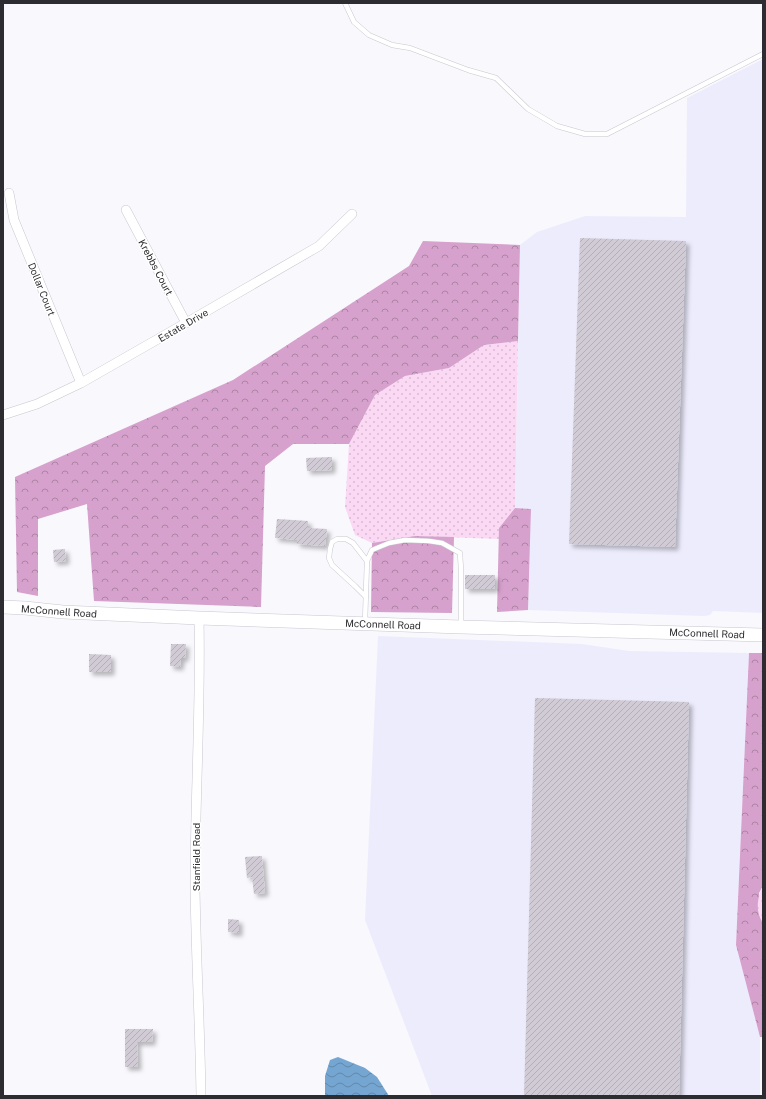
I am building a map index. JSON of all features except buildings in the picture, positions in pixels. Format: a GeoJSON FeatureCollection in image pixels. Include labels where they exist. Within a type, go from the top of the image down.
{"type":"FeatureCollection","features":[{"type":"Feature","properties":{"kind":"street","name":"Dollar Court"},"geometry":{"type":"LineString","coordinates":[[9,193],[14,220],[81,383]]}},
{"type":"Feature","properties":{"kind":"street","name":"Krebbs Court"},"geometry":{"type":"LineString","coordinates":[[126,210],[186,323]]}},
{"type":"Feature","properties":{"kind":"street","name":"Estate Drive"},"geometry":{"type":"LineString","coordinates":[[3,415],[37,404],[81,383],[186,323],[319,246],[352,214]]}},
{"type":"Feature","properties":{"kind":"street","name":"McConnell Road"},"geometry":{"type":"LineString","coordinates":[[3,607],[63,612],[199,618],[763,635]]}},
{"type":"Feature","properties":{"kind":"street","name":"Stanfield Road"},"geometry":{"type":"LineString","coordinates":[[199,618],[200,652],[195,888],[201,1096]]}},
{"type":"Feature","properties":{"kind":"lane"},"geometry":{"type":"LineString","coordinates":[[345,3],[354,22],[369,35],[392,45],[410,48],[468,70],[496,78],[528,109],[557,126],[585,134],[607,134],[763,54]]}},
{"type":"Feature","properties":{"kind":"lane"},"geometry":{"type":"LineString","coordinates":[[366,597],[332,564],[329,558],[332,542],[337,539],[346,539],[353,543],[367,561]]}},
{"type":"Feature","properties":{"kind":"lane"},"geometry":{"type":"LineString","coordinates":[[365,623],[367,561],[372,550],[388,543],[405,540],[442,543],[460,553],[461,626]]}},
{"type":"Feature","properties":{"kind":"shaded area"},"geometry":{"type":"Polygon","coordinates":[[[763,59],[763,613],[713,611],[710,615],[704,616],[528,610],[531,509],[515,508],[520,245],[537,232],[585,216],[686,217],[687,98],[763,59]]]}},
{"type":"Feature","properties":{"kind":"shaded area"},"geometry":{"type":"Polygon","coordinates":[[[378,636],[582,644],[629,651],[749,653],[736,945],[760,1037],[760,1096],[432,1096],[365,920],[378,636]]]}},
{"type":"Feature","properties":{"kind":"green space"},"geometry":{"type":"Polygon","coordinates":[[[423,241],[520,245],[518,341],[484,345],[449,368],[405,376],[375,395],[349,444],[293,444],[265,466],[261,607],[94,601],[87,504],[38,519],[38,596],[17,592],[15,477],[233,380],[409,266],[423,241]]]}},
{"type":"Feature","properties":{"kind":"green space"},"geometry":{"type":"Polygon","coordinates":[[[518,341],[515,508],[499,528],[499,539],[415,536],[372,543],[355,535],[345,507],[349,444],[375,395],[405,376],[449,368],[484,345],[518,341]]]}},
{"type":"Feature","properties":{"kind":"green space"},"geometry":{"type":"Polygon","coordinates":[[[515,508],[531,509],[528,610],[497,612],[499,528],[515,508]]]}},
{"type":"Feature","properties":{"kind":"green space"},"geometry":{"type":"Polygon","coordinates":[[[415,536],[454,537],[452,613],[371,612],[372,543],[415,536]]]}},
{"type":"Feature","properties":{"kind":"green space"},"geometry":{"type":"Polygon","coordinates":[[[749,653],[763,653],[763,886],[759,893],[763,923],[763,1037],[760,1037],[736,945],[749,653]]]}},
{"type":"Feature","properties":{"kind":"green space"},"geometry":{"type":"Polygon","coordinates":[[[763,886],[763,923],[760,919],[758,904],[759,895],[763,886]]]}},
{"type":"Feature","properties":{"kind":"water"},"geometry":{"type":"Polygon","coordinates":[[[338,1057],[365,1068],[377,1077],[389,1096],[325,1096],[325,1076],[330,1060],[338,1057]]]}}]}
